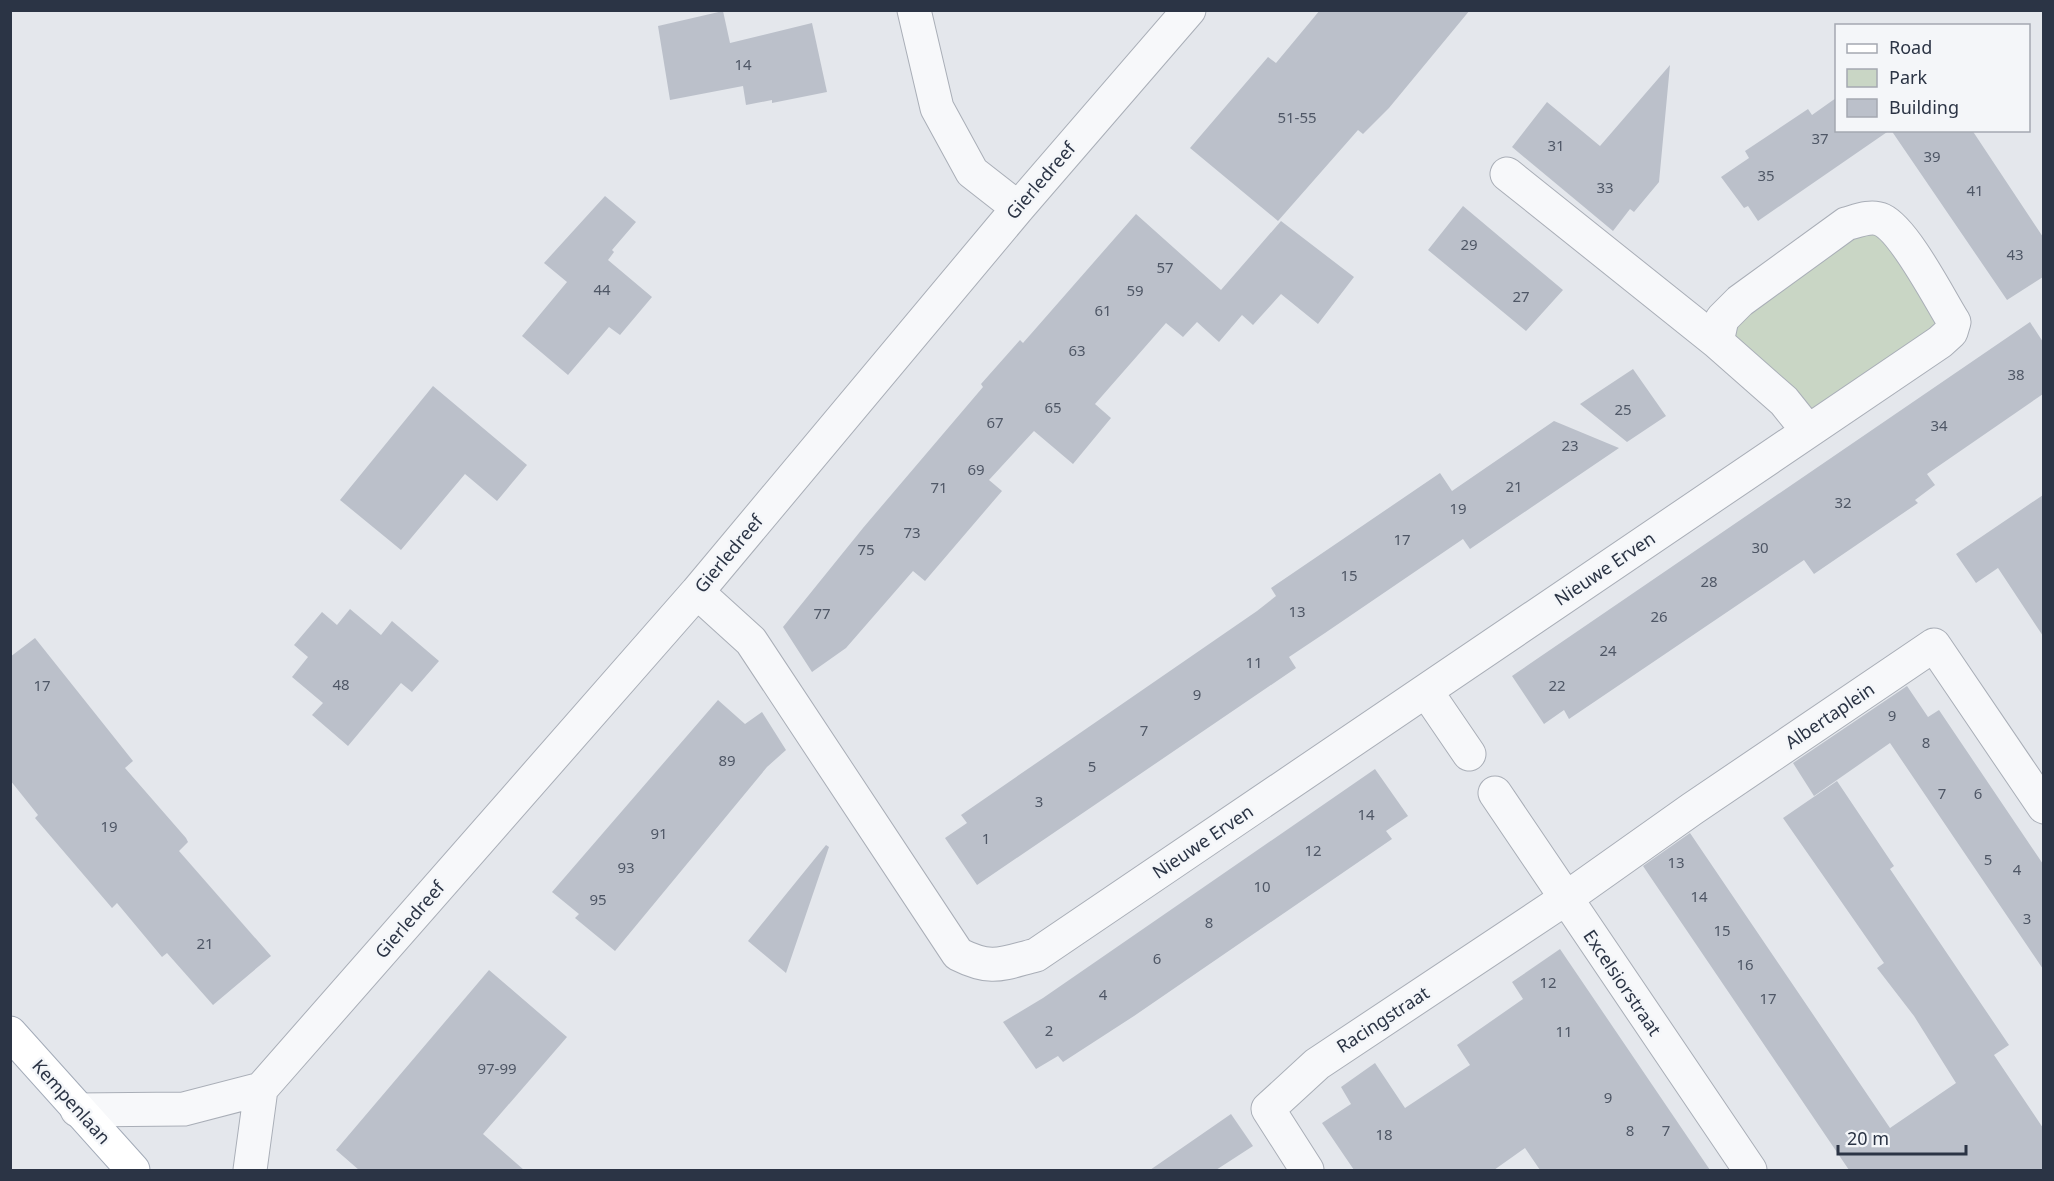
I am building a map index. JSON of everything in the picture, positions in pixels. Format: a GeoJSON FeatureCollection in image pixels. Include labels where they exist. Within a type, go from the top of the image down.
{"type":"FeatureCollection","features":[{"type":"Feature","properties":{"kind":"main road","name":"Kempenlaan"},"geometry":{"type":"LineString","coordinates":[[10,1033],[133,1170]]}},
{"type":"Feature","properties":{"kind":"street"},"geometry":{"type":"LineString","coordinates":[[914,10],[937,108],[972,172],[1018,208]]}},
{"type":"Feature","properties":{"kind":"street","name":"Gierledreef"},"geometry":{"type":"LineString","coordinates":[[261,1089],[697,592],[1018,208],[1189,10]]}},
{"type":"Feature","properties":{"kind":"street"},"geometry":{"type":"LineString","coordinates":[[1508,174],[1718,342],[1784,401],[1808,431]]}},
{"type":"Feature","properties":{"kind":"street","name":"Nieuwe Erven"},"geometry":{"type":"LineString","coordinates":[[697,592],[751,641],[958,954],[976,963],[993,966],[1036,955],[1808,431],[1951,332],[1954,322],[1897,231],[1881,219],[1864,218],[1846,224],[1740,301],[1722,319],[1718,342]]}},
{"type":"Feature","properties":{"kind":"street","name":"Albertaplein"},"geometry":{"type":"LineString","coordinates":[[1565,899],[1692,809],[1934,645],[2043,807]]}},
{"type":"Feature","properties":{"kind":"street"},"geometry":{"type":"LineString","coordinates":[[1426,691],[1469,754]]}},
{"type":"Feature","properties":{"kind":"street","name":"Excelsiorstraat"},"geometry":{"type":"LineString","coordinates":[[1495,793],[1750,1170]]}},
{"type":"Feature","properties":{"kind":"street","name":"Racingstraat"},"geometry":{"type":"LineString","coordinates":[[1307,1170],[1268,1109],[1317,1064],[1565,899]]}},
{"type":"Feature","properties":{"kind":"street"},"geometry":{"type":"LineString","coordinates":[[77,1110],[184,1109],[261,1089],[249,1161],[250,1170]]}},
{"type":"Feature","properties":{"kind":"green space"},"geometry":{"type":"Polygon","coordinates":[[[1864,218],[1954,322],[1808,431],[1722,319],[1864,218]]]}},
{"type":"Feature","properties":{"kind":"building"},"geometry":{"type":"Polygon","coordinates":[[[1320,10],[1470,10],[1389,108],[1363,134],[1358,130],[1278,221],[1190,148],[1268,57],[1276,63],[1320,10]]]}},
{"type":"Feature","properties":{"kind":"building"},"geometry":{"type":"Polygon","coordinates":[[[723,11],[730,43],[812,23],[827,92],[772,103],[772,100],[746,105],[743,86],[670,100],[658,26],[723,11]]]}},
{"type":"Feature","properties":{"kind":"building"},"geometry":{"type":"Polygon","coordinates":[[[1670,65],[1659,182],[1634,212],[1630,209],[1613,231],[1512,147],[1547,102],[1600,146],[1670,65]]]}},
{"type":"Feature","properties":{"kind":"building"},"geometry":{"type":"Polygon","coordinates":[[[1835,99],[1835,132],[1887,132],[1758,221],[1748,206],[1744,208],[1721,177],[1749,158],[1745,151],[1808,109],[1812,115],[1835,99]]]}},
{"type":"Feature","properties":{"kind":"building"},"geometry":{"type":"Polygon","coordinates":[[[1892,132],[1973,132],[2043,237],[2043,277],[2007,300],[1892,132]]]}},
{"type":"Feature","properties":{"kind":"building"},"geometry":{"type":"Polygon","coordinates":[[[605,196],[636,222],[612,250],[614,252],[608,260],[652,297],[620,335],[609,327],[568,375],[522,336],[567,282],[544,263],[605,196]]]}},
{"type":"Feature","properties":{"kind":"building"},"geometry":{"type":"Polygon","coordinates":[[[1463,206],[1563,290],[1526,331],[1428,250],[1463,206]]]}},
{"type":"Feature","properties":{"kind":"building"},"geometry":{"type":"Polygon","coordinates":[[[1136,214],[1221,290],[1281,221],[1354,277],[1318,324],[1281,294],[1253,325],[1242,315],[1219,342],[1197,322],[1183,337],[1166,323],[1095,404],[1111,418],[1073,464],[1034,431],[989,480],[1002,491],[925,581],[913,571],[846,648],[812,672],[783,627],[863,528],[983,387],[981,384],[1020,340],[1023,343],[1136,214]]]}},
{"type":"Feature","properties":{"kind":"building"},"geometry":{"type":"Polygon","coordinates":[[[2030,322],[2043,342],[2043,394],[1927,474],[1935,485],[1915,500],[1918,503],[1814,574],[1804,560],[1569,719],[1564,710],[1544,724],[1512,676],[2030,322]]]}},
{"type":"Feature","properties":{"kind":"building"},"geometry":{"type":"Polygon","coordinates":[[[1633,369],[1666,416],[1627,442],[1580,404],[1633,369]]]}},
{"type":"Feature","properties":{"kind":"building"},"geometry":{"type":"Polygon","coordinates":[[[433,386],[527,465],[497,501],[465,474],[401,550],[340,500],[433,386]]]}},
{"type":"Feature","properties":{"kind":"building"},"geometry":{"type":"Polygon","coordinates":[[[1554,421],[1619,448],[1470,549],[1463,539],[1289,657],[1296,668],[977,885],[945,838],[967,823],[961,815],[1257,611],[1276,596],[1271,588],[1440,473],[1452,491],[1554,421]]]}},
{"type":"Feature","properties":{"kind":"building"},"geometry":{"type":"Polygon","coordinates":[[[2043,495],[2043,636],[1998,568],[1976,583],[1956,554],[2043,495]]]}},
{"type":"Feature","properties":{"kind":"building"},"geometry":{"type":"Polygon","coordinates":[[[350,609],[381,635],[392,621],[439,661],[412,692],[401,683],[348,746],[312,715],[323,703],[292,677],[308,657],[294,645],[322,612],[337,625],[350,609]]]}},
{"type":"Feature","properties":{"kind":"building"},"geometry":{"type":"Polygon","coordinates":[[[35,638],[133,761],[125,768],[186,838],[188,842],[179,851],[271,956],[213,1005],[167,953],[162,957],[117,903],[112,908],[35,818],[38,815],[10,780],[10,657],[35,638]]]}},
{"type":"Feature","properties":{"kind":"building"},"geometry":{"type":"Polygon","coordinates":[[[1907,686],[1928,717],[1939,710],[2043,864],[2043,969],[1890,743],[1814,796],[1793,763],[1907,686]]]}},
{"type":"Feature","properties":{"kind":"building"},"geometry":{"type":"Polygon","coordinates":[[[718,700],[745,724],[762,712],[786,750],[767,767],[615,951],[575,918],[579,914],[552,892],[718,700]]]}},
{"type":"Feature","properties":{"kind":"building"},"geometry":{"type":"Polygon","coordinates":[[[1375,769],[1408,816],[1386,831],[1392,839],[1063,1062],[1058,1056],[1036,1069],[1003,1022],[1043,998],[1375,769]]]}},
{"type":"Feature","properties":{"kind":"building"},"geometry":{"type":"Polygon","coordinates":[[[1837,781],[1894,866],[1890,869],[2009,1045],[1994,1055],[2043,1128],[2043,1170],[1849,1170],[1643,866],[1690,833],[1890,1128],[1956,1083],[1914,1016],[1877,968],[1884,963],[1783,818],[1837,781]]]}},
{"type":"Feature","properties":{"kind":"building"},"geometry":{"type":"Polygon","coordinates":[[[826,845],[829,847],[786,973],[748,941],[826,845]]]}},
{"type":"Feature","properties":{"kind":"building"},"geometry":{"type":"Polygon","coordinates":[[[1560,949],[1710,1170],[1540,1170],[1525,1148],[1494,1170],[1354,1170],[1322,1123],[1351,1104],[1341,1087],[1375,1063],[1405,1108],[1470,1065],[1457,1045],[1523,999],[1512,982],[1560,949]]]}},
{"type":"Feature","properties":{"kind":"building"},"geometry":{"type":"Polygon","coordinates":[[[489,970],[567,1037],[483,1134],[524,1170],[359,1170],[336,1150],[489,970]]]}},
{"type":"Feature","properties":{"kind":"building"},"geometry":{"type":"Polygon","coordinates":[[[1231,1114],[1253,1146],[1216,1170],[1150,1170],[1231,1114]]]}}]}
